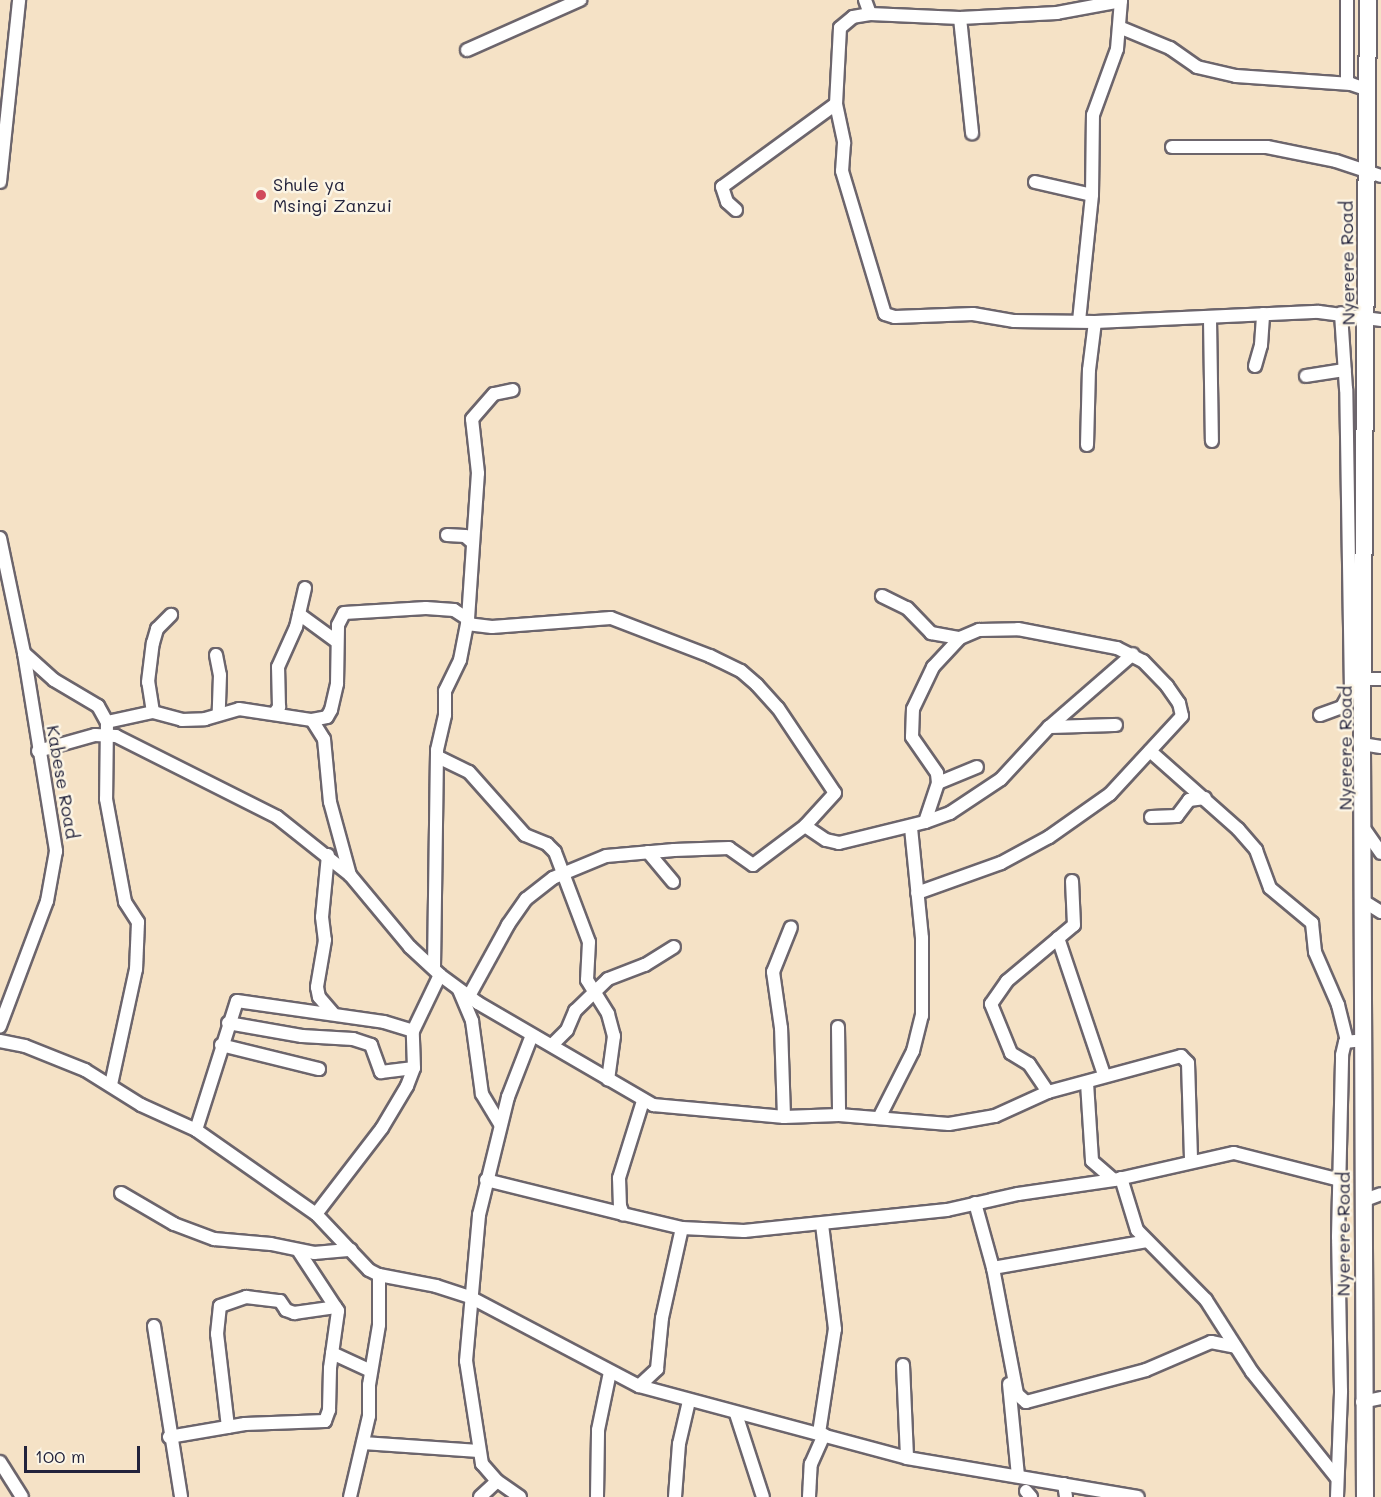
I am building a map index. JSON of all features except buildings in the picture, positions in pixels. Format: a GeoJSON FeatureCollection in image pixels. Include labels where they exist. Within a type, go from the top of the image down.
{"type":"FeatureCollection","features":[{"type":"Feature","properties":{"kind":"highway","name":"Nyerere Road"},"geometry":{"type":"LineString","coordinates":[[1365,1497],[1362,1402],[1362,1201],[1355,1040],[1365,902],[1362,744],[1373,679],[1375,320],[1373,173],[1368,90],[1368,0]]}},
{"type":"Feature","properties":{"kind":"street"},"geometry":{"type":"LineString","coordinates":[[0,176],[19,0]]}},
{"type":"Feature","properties":{"kind":"street"},"geometry":{"type":"LineString","coordinates":[[467,50],[580,0]]}},
{"type":"Feature","properties":{"kind":"street"},"geometry":{"type":"LineString","coordinates":[[865,0],[870,14]]}},
{"type":"Feature","properties":{"kind":"street"},"geometry":{"type":"LineString","coordinates":[[1347,0],[1347,83]]}},
{"type":"Feature","properties":{"kind":"street"},"geometry":{"type":"LineString","coordinates":[[1079,321],[1092,195],[1094,108],[1115,56],[1121,1],[1057,13],[960,18],[870,14],[849,19],[838,33],[836,104],[844,143],[842,171],[888,317],[957,313],[1014,321],[1095,322],[1210,319],[1263,314],[1341,313],[1375,320]]}},
{"type":"Feature","properties":{"kind":"street"},"geometry":{"type":"LineString","coordinates":[[960,18],[972,133]]}},
{"type":"Feature","properties":{"kind":"street"},"geometry":{"type":"LineString","coordinates":[[1119,27],[1160,43],[1201,68],[1236,76],[1347,83],[1368,90]]}},
{"type":"Feature","properties":{"kind":"street"},"geometry":{"type":"LineString","coordinates":[[736,210],[727,202],[722,187],[836,104]]}},
{"type":"Feature","properties":{"kind":"street"},"geometry":{"type":"LineString","coordinates":[[1172,147],[1267,147],[1373,173]]}},
{"type":"Feature","properties":{"kind":"street"},"geometry":{"type":"LineString","coordinates":[[1035,182],[1092,195]]}},
{"type":"Feature","properties":{"kind":"street"},"geometry":{"type":"LineString","coordinates":[[1320,715],[1342,707],[1351,691],[1345,370],[1341,313]]}},
{"type":"Feature","properties":{"kind":"street"},"geometry":{"type":"LineString","coordinates":[[1255,366],[1263,314]]}},
{"type":"Feature","properties":{"kind":"street"},"geometry":{"type":"LineString","coordinates":[[1210,319],[1212,441]]}},
{"type":"Feature","properties":{"kind":"street"},"geometry":{"type":"LineString","coordinates":[[1087,445],[1089,370],[1095,322]]}},
{"type":"Feature","properties":{"kind":"street"},"geometry":{"type":"LineString","coordinates":[[1306,376],[1345,370]]}},
{"type":"Feature","properties":{"kind":"street"},"geometry":{"type":"LineString","coordinates":[[316,1214],[382,1128],[414,1068],[412,1031],[437,971],[438,758],[445,691],[460,660],[467,622],[478,473],[472,419],[494,394],[513,390]]}},
{"type":"Feature","properties":{"kind":"street"},"geometry":{"type":"LineString","coordinates":[[447,535],[465,536],[472,542]]}},
{"type":"Feature","properties":{"kind":"street","name":"Kabese Road"},"geometry":{"type":"LineString","coordinates":[[0,538],[24,653],[38,751],[55,832],[54,872],[47,901],[0,1026]]}},
{"type":"Feature","properties":{"kind":"street"},"geometry":{"type":"LineString","coordinates":[[274,714],[279,707],[278,668],[299,614],[305,588]]}},
{"type":"Feature","properties":{"kind":"street"},"geometry":{"type":"LineString","coordinates":[[882,596],[907,608],[931,633],[960,638]]}},
{"type":"Feature","properties":{"kind":"street"},"geometry":{"type":"LineString","coordinates":[[38,751],[153,712],[182,720],[205,719],[219,713],[253,709],[312,720],[327,717],[337,684],[336,641],[341,616],[347,612],[450,609],[467,622],[492,627],[611,618],[690,646],[741,671],[778,708],[835,790],[832,799],[805,826],[753,865],[729,848],[606,856],[565,871],[526,898],[499,937],[468,996]]}},
{"type":"Feature","properties":{"kind":"street"},"geometry":{"type":"LineString","coordinates":[[299,614],[336,641]]}},
{"type":"Feature","properties":{"kind":"street"},"geometry":{"type":"LineString","coordinates":[[153,712],[148,682],[153,643],[157,629],[171,615]]}},
{"type":"Feature","properties":{"kind":"street"},"geometry":{"type":"LineString","coordinates":[[917,893],[1001,863],[1049,837],[1110,794],[1182,716],[1182,711],[1167,686],[1133,654],[1098,643],[993,626],[960,638],[933,667],[913,709],[912,737],[934,766],[938,783],[925,822]]}},
{"type":"Feature","properties":{"kind":"street"},"geometry":{"type":"LineString","coordinates":[[24,653],[54,680],[98,706],[107,728],[106,799],[125,902],[138,918],[136,969],[111,1085]]}},
{"type":"Feature","properties":{"kind":"street"},"geometry":{"type":"LineString","coordinates":[[805,826],[826,840],[839,843],[911,827],[950,813],[1001,779],[1049,727],[1133,654]]}},
{"type":"Feature","properties":{"kind":"street"},"geometry":{"type":"LineString","coordinates":[[216,655],[220,675],[219,713]]}},
{"type":"Feature","properties":{"kind":"street"},"geometry":{"type":"LineString","coordinates":[[312,720],[324,739],[330,802],[350,875]]}},
{"type":"Feature","properties":{"kind":"street"},"geometry":{"type":"LineString","coordinates":[[1049,727],[1116,725]]}},
{"type":"Feature","properties":{"kind":"street"},"geometry":{"type":"LineString","coordinates":[[107,728],[277,817],[328,855],[350,875],[410,947],[468,996],[643,1101],[661,1106],[685,1105],[784,1117],[839,1115],[949,1124],[978,1120],[1016,1109],[1048,1092],[1087,1083],[1104,1075],[1185,1057],[1191,1161]]}},
{"type":"Feature","properties":{"kind":"street"},"geometry":{"type":"LineString","coordinates":[[1362,744],[1381,747]]}},
{"type":"Feature","properties":{"kind":"street"},"geometry":{"type":"LineString","coordinates":[[1150,751],[1205,798],[1256,850],[1270,888],[1312,923],[1315,952],[1355,1040],[1342,1055],[1341,1390],[1337,1497]]}},
{"type":"Feature","properties":{"kind":"street"},"geometry":{"type":"LineString","coordinates":[[438,758],[469,772],[525,835],[553,849],[565,871],[589,942],[586,971],[592,994],[608,1014],[614,1036],[608,1080]]}},
{"type":"Feature","properties":{"kind":"street"},"geometry":{"type":"LineString","coordinates":[[938,783],[976,767]]}},
{"type":"Feature","properties":{"kind":"street"},"geometry":{"type":"LineString","coordinates":[[1151,817],[1177,816],[1189,800],[1205,798]]}},
{"type":"Feature","properties":{"kind":"street"},"geometry":{"type":"LineString","coordinates":[[879,1118],[919,1033],[923,968],[911,827]]}},
{"type":"Feature","properties":{"kind":"street"},"geometry":{"type":"LineString","coordinates":[[1365,830],[1381,853]]}},
{"type":"Feature","properties":{"kind":"street"},"geometry":{"type":"LineString","coordinates":[[648,852],[673,882]]}},
{"type":"Feature","properties":{"kind":"street"},"geometry":{"type":"LineString","coordinates":[[328,855],[322,917],[325,940],[317,987],[319,997],[333,1013]]}},
{"type":"Feature","properties":{"kind":"street"},"geometry":{"type":"LineString","coordinates":[[1048,1092],[1029,1064],[1011,1053],[991,1004],[1007,981],[1076,921],[1072,881]]}},
{"type":"Feature","properties":{"kind":"street"},"geometry":{"type":"LineString","coordinates":[[1365,902],[1381,912]]}},
{"type":"Feature","properties":{"kind":"street"},"geometry":{"type":"LineString","coordinates":[[784,1117],[782,1028],[773,972],[791,927]]}},
{"type":"Feature","properties":{"kind":"street"},"geometry":{"type":"LineString","coordinates":[[1058,938],[1104,1075]]}},
{"type":"Feature","properties":{"kind":"street"},"geometry":{"type":"LineString","coordinates":[[552,1045],[567,1030],[570,1017],[608,979],[653,961],[674,947]]}},
{"type":"Feature","properties":{"kind":"street"},"geometry":{"type":"LineString","coordinates":[[457,987],[472,1021],[482,1094],[500,1124]]}},
{"type":"Feature","properties":{"kind":"street"},"geometry":{"type":"LineString","coordinates":[[196,1130],[234,1004],[241,1000],[320,1015],[333,1013],[384,1022],[412,1031]]}},
{"type":"Feature","properties":{"kind":"street"},"geometry":{"type":"LineString","coordinates":[[228,1023],[302,1036],[353,1039],[371,1045],[381,1072],[414,1068]]}},
{"type":"Feature","properties":{"kind":"street"},"geometry":{"type":"LineString","coordinates":[[838,1027],[839,1115]]}},
{"type":"Feature","properties":{"kind":"street"},"geometry":{"type":"LineString","coordinates":[[520,1497],[497,1481],[482,1464],[466,1361],[470,1297],[486,1180],[500,1124],[532,1035]]}},
{"type":"Feature","properties":{"kind":"street"},"geometry":{"type":"LineString","coordinates":[[0,1041],[25,1046],[86,1070],[141,1105],[196,1130],[316,1214],[379,1275],[436,1286],[470,1297],[639,1386],[736,1414],[821,1434],[907,1458],[1138,1497]]}},
{"type":"Feature","properties":{"kind":"street"},"geometry":{"type":"LineString","coordinates":[[221,1046],[319,1069]]}},
{"type":"Feature","properties":{"kind":"street"},"geometry":{"type":"LineString","coordinates":[[1087,1083],[1092,1161],[1118,1179],[1130,1218],[1147,1241],[1206,1300],[1236,1347],[1337,1478]]}},
{"type":"Feature","properties":{"kind":"street"},"geometry":{"type":"LineString","coordinates":[[623,1214],[618,1178],[643,1101]]}},
{"type":"Feature","properties":{"kind":"street"},"geometry":{"type":"LineString","coordinates":[[486,1180],[682,1228],[744,1231],[822,1224],[975,1203],[1118,1179],[1234,1153],[1340,1180]]}},
{"type":"Feature","properties":{"kind":"street"},"geometry":{"type":"LineString","coordinates":[[121,1193],[174,1224],[214,1239],[322,1254],[351,1250]]}},
{"type":"Feature","properties":{"kind":"street"},"geometry":{"type":"LineString","coordinates":[[1362,1201],[1381,1194]]}},
{"type":"Feature","properties":{"kind":"street"},"geometry":{"type":"LineString","coordinates":[[975,1203],[993,1268],[1017,1394],[1026,1402],[1036,1402],[1146,1370],[1210,1342],[1236,1347]]}},
{"type":"Feature","properties":{"kind":"street"},"geometry":{"type":"LineString","coordinates":[[808,1497],[811,1464],[821,1434],[835,1329],[822,1224]]}},
{"type":"Feature","properties":{"kind":"street"},"geometry":{"type":"LineString","coordinates":[[639,1386],[657,1369],[662,1318],[682,1228]]}},
{"type":"Feature","properties":{"kind":"street"},"geometry":{"type":"LineString","coordinates":[[993,1268],[1147,1241]]}},
{"type":"Feature","properties":{"kind":"street"},"geometry":{"type":"LineString","coordinates":[[169,1437],[228,1427],[325,1421],[329,1410],[336,1306],[319,1285],[298,1250]]}},
{"type":"Feature","properties":{"kind":"street"},"geometry":{"type":"LineString","coordinates":[[350,1497],[369,1416],[371,1371],[379,1325],[379,1275]]}},
{"type":"Feature","properties":{"kind":"street"},"geometry":{"type":"LineString","coordinates":[[313,1310],[319,1285]]}},
{"type":"Feature","properties":{"kind":"street"},"geometry":{"type":"LineString","coordinates":[[228,1427],[217,1334],[220,1306],[234,1298],[262,1298],[280,1301],[289,1312],[336,1306]]}},
{"type":"Feature","properties":{"kind":"street"},"geometry":{"type":"LineString","coordinates":[[154,1326],[169,1437],[181,1497]]}},
{"type":"Feature","properties":{"kind":"street"},"geometry":{"type":"LineString","coordinates":[[332,1353],[371,1371]]}},
{"type":"Feature","properties":{"kind":"street"},"geometry":{"type":"LineString","coordinates":[[903,1365],[907,1458]]}},
{"type":"Feature","properties":{"kind":"street"},"geometry":{"type":"LineString","coordinates":[[1013,1370],[1009,1383],[1018,1475]]}},
{"type":"Feature","properties":{"kind":"street"},"geometry":{"type":"LineString","coordinates":[[597,1497],[598,1430],[610,1372]]}},
{"type":"Feature","properties":{"kind":"street"},"geometry":{"type":"LineString","coordinates":[[1362,1402],[1381,1398]]}},
{"type":"Feature","properties":{"kind":"street"},"geometry":{"type":"LineString","coordinates":[[675,1497],[680,1444],[689,1401]]}},
{"type":"Feature","properties":{"kind":"street"},"geometry":{"type":"LineString","coordinates":[[736,1414],[763,1497]]}},
{"type":"Feature","properties":{"kind":"street"},"geometry":{"type":"LineString","coordinates":[[363,1443],[479,1451]]}},
{"type":"Feature","properties":{"kind":"street"},"geometry":{"type":"LineString","coordinates":[[0,1462],[22,1497]]}},
{"type":"Feature","properties":{"kind":"street"},"geometry":{"type":"LineString","coordinates":[[480,1497],[497,1481]]}},
{"type":"Feature","properties":{"kind":"street"},"geometry":{"type":"LineString","coordinates":[[1064,1484],[1066,1497]]}},
{"type":"Feature","properties":{"kind":"place","name":"Shule ya Msingi Zanzui"},"geometry":{"type":"Point","coordinates":[261,195]}}]}
